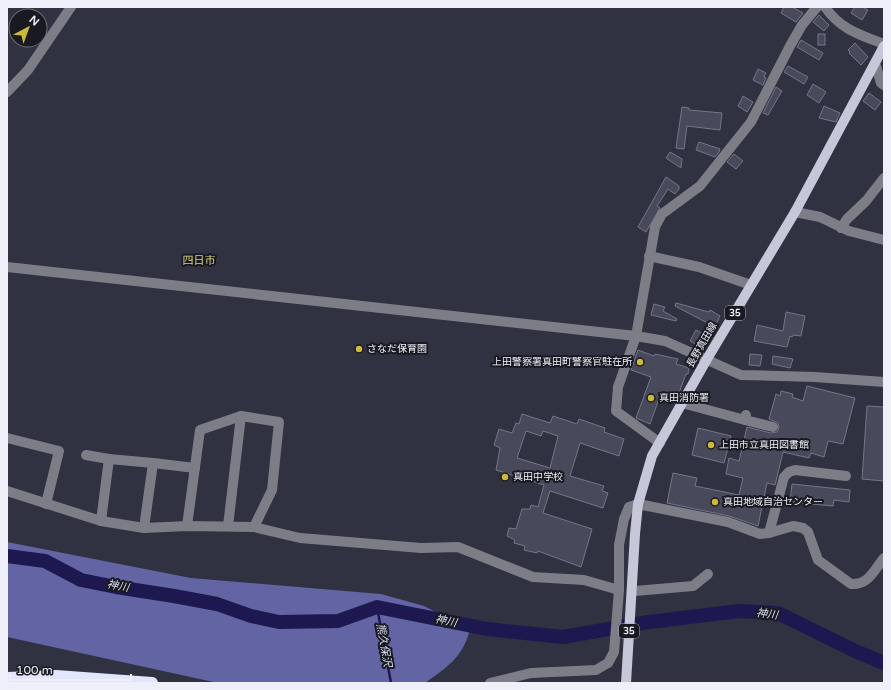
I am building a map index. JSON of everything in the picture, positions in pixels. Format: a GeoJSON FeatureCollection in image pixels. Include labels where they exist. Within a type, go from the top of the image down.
{"type":"FeatureCollection","features":[{"type":"Feature","properties":{"kind":"highway"},"geometry":{"type":"LineString","coordinates":[[7,678],[56,676],[152,683]]}},
{"type":"Feature","properties":{"kind":"main road","name":"長野真田線"},"geometry":{"type":"LineString","coordinates":[[626,683],[638,504],[652,456],[707,359],[795,212],[884,45]]}},
{"type":"Feature","properties":{"kind":"street"},"geometry":{"type":"LineString","coordinates":[[7,92],[28,70],[71,7]]}},
{"type":"Feature","properties":{"kind":"street"},"geometry":{"type":"LineString","coordinates":[[660,443],[616,411],[618,387],[636,336],[655,227],[662,214],[700,186],[751,122],[790,46],[802,26],[817,7]]}},
{"type":"Feature","properties":{"kind":"street"},"geometry":{"type":"LineString","coordinates":[[824,7],[833,20],[850,30],[884,45]]}},
{"type":"Feature","properties":{"kind":"street"},"geometry":{"type":"LineString","coordinates":[[875,63],[881,83],[884,86]]}},
{"type":"Feature","properties":{"kind":"street"},"geometry":{"type":"LineString","coordinates":[[841,228],[847,219],[866,200],[884,178]]}},
{"type":"Feature","properties":{"kind":"street"},"geometry":{"type":"LineString","coordinates":[[795,212],[820,218],[841,228],[884,240]]}},
{"type":"Feature","properties":{"kind":"street"},"geometry":{"type":"LineString","coordinates":[[649,256],[699,267],[751,285]]}},
{"type":"Feature","properties":{"kind":"street"},"geometry":{"type":"LineString","coordinates":[[7,267],[636,336],[665,341],[742,375],[815,377],[884,382]]}},
{"type":"Feature","properties":{"kind":"street"},"geometry":{"type":"LineString","coordinates":[[682,403],[746,417],[772,427]]}},
{"type":"Feature","properties":{"kind":"street"},"geometry":{"type":"LineString","coordinates":[[228,526],[241,416]]}},
{"type":"Feature","properties":{"kind":"street"},"geometry":{"type":"LineString","coordinates":[[187,526],[200,430],[241,416],[279,422],[272,490],[254,527]]}},
{"type":"Feature","properties":{"kind":"street"},"geometry":{"type":"LineString","coordinates":[[7,438],[59,451],[46,504]]}},
{"type":"Feature","properties":{"kind":"street"},"geometry":{"type":"LineString","coordinates":[[86,455],[109,459],[195,468]]}},
{"type":"Feature","properties":{"kind":"street"},"geometry":{"type":"LineString","coordinates":[[101,521],[109,459]]}},
{"type":"Feature","properties":{"kind":"street"},"geometry":{"type":"LineString","coordinates":[[144,528],[153,463]]}},
{"type":"Feature","properties":{"kind":"street"},"geometry":{"type":"LineString","coordinates":[[769,532],[784,477],[789,472],[795,470],[846,476]]}},
{"type":"Feature","properties":{"kind":"street"},"geometry":{"type":"LineString","coordinates":[[7,491],[101,521],[144,528],[187,526],[254,527],[300,538],[421,548],[458,547],[533,577],[584,580],[619,590]]}},
{"type":"Feature","properties":{"kind":"street"},"geometry":{"type":"LineString","coordinates":[[490,683],[531,673],[596,670],[608,663],[614,652],[619,590],[618,545],[621,530],[629,507],[638,504],[728,522],[760,534],[792,526],[803,528],[808,532],[818,560],[851,584],[862,583],[870,578],[884,558]]}},
{"type":"Feature","properties":{"kind":"street"},"geometry":{"type":"LineString","coordinates":[[633,592],[693,586],[708,574]]}},
{"type":"Feature","properties":{"kind":"shaded area"},"geometry":{"type":"Polygon","coordinates":[[[7,542],[191,578],[381,594],[424,606],[461,625],[469,633],[462,650],[452,662],[425,683],[218,683],[7,637],[7,542]]]}},
{"type":"Feature","properties":{"kind":"building"},"geometry":{"type":"Polygon","coordinates":[[[784,7],[792,7],[803,13],[796,22],[781,13],[784,7]]]}},
{"type":"Feature","properties":{"kind":"building"},"geometry":{"type":"Polygon","coordinates":[[[855,7],[862,7],[868,10],[862,20],[851,13],[855,7]]]}},
{"type":"Feature","properties":{"kind":"building"},"geometry":{"type":"Polygon","coordinates":[[[819,15],[829,25],[824,31],[813,22],[819,15]]]}},
{"type":"Feature","properties":{"kind":"building"},"geometry":{"type":"Polygon","coordinates":[[[818,34],[825,34],[825,45],[818,45],[818,34]]]}},
{"type":"Feature","properties":{"kind":"building"},"geometry":{"type":"Polygon","coordinates":[[[801,40],[823,53],[819,60],[797,47],[801,40]]]}},
{"type":"Feature","properties":{"kind":"building"},"geometry":{"type":"Polygon","coordinates":[[[855,43],[868,57],[861,65],[849,53],[850,52],[848,50],[855,43]]]}},
{"type":"Feature","properties":{"kind":"building"},"geometry":{"type":"Polygon","coordinates":[[[788,66],[808,77],[804,84],[784,72],[788,66]]]}},
{"type":"Feature","properties":{"kind":"building"},"geometry":{"type":"Polygon","coordinates":[[[758,69],[766,73],[764,77],[766,78],[763,85],[753,80],[758,69]]]}},
{"type":"Feature","properties":{"kind":"building"},"geometry":{"type":"Polygon","coordinates":[[[813,84],[826,92],[819,103],[807,95],[813,84]]]}},
{"type":"Feature","properties":{"kind":"building"},"geometry":{"type":"Polygon","coordinates":[[[776,87],[782,91],[768,115],[763,113],[776,87]]]}},
{"type":"Feature","properties":{"kind":"building"},"geometry":{"type":"Polygon","coordinates":[[[869,93],[881,102],[875,110],[863,101],[869,93]]]}},
{"type":"Feature","properties":{"kind":"building"},"geometry":{"type":"Polygon","coordinates":[[[743,96],[753,102],[747,112],[738,106],[743,96]]]}},
{"type":"Feature","properties":{"kind":"building"},"geometry":{"type":"Polygon","coordinates":[[[824,106],[840,113],[836,122],[819,118],[824,106]]]}},
{"type":"Feature","properties":{"kind":"building"},"geometry":{"type":"Polygon","coordinates":[[[682,107],[689,108],[689,110],[722,113],[720,130],[687,126],[684,149],[676,148],[682,107]]]}},
{"type":"Feature","properties":{"kind":"building"},"geometry":{"type":"Polygon","coordinates":[[[699,142],[720,149],[719,152],[715,157],[696,150],[699,142]]]}},
{"type":"Feature","properties":{"kind":"building"},"geometry":{"type":"Polygon","coordinates":[[[670,152],[682,159],[681,168],[666,158],[670,152]]]}},
{"type":"Feature","properties":{"kind":"building"},"geometry":{"type":"Polygon","coordinates":[[[734,154],[743,161],[736,169],[727,162],[734,154]]]}},
{"type":"Feature","properties":{"kind":"building"},"geometry":{"type":"Polygon","coordinates":[[[666,177],[679,186],[679,189],[675,194],[668,189],[657,206],[660,208],[646,232],[638,227],[666,177]]]}},
{"type":"Feature","properties":{"kind":"building"},"geometry":{"type":"Polygon","coordinates":[[[676,303],[709,312],[710,310],[720,316],[715,327],[675,306],[676,303]]]}},
{"type":"Feature","properties":{"kind":"building"},"geometry":{"type":"Polygon","coordinates":[[[654,304],[665,307],[663,311],[677,319],[676,321],[651,315],[654,304]]]}},
{"type":"Feature","properties":{"kind":"building"},"geometry":{"type":"Polygon","coordinates":[[[786,312],[805,316],[801,336],[790,336],[787,347],[754,341],[757,325],[783,331],[786,312]]]}},
{"type":"Feature","properties":{"kind":"building"},"geometry":{"type":"Polygon","coordinates":[[[696,330],[709,338],[704,348],[690,341],[696,330]]]}},
{"type":"Feature","properties":{"kind":"building"},"geometry":{"type":"Polygon","coordinates":[[[638,350],[654,356],[655,354],[678,359],[676,364],[689,368],[688,374],[686,374],[676,401],[660,396],[650,424],[636,418],[651,377],[631,370],[638,350]]]}},
{"type":"Feature","properties":{"kind":"building"},"geometry":{"type":"Polygon","coordinates":[[[750,354],[762,355],[760,366],[749,365],[750,354]]]}},
{"type":"Feature","properties":{"kind":"building"},"geometry":{"type":"Polygon","coordinates":[[[773,356],[793,359],[790,368],[772,364],[773,356]]]}},
{"type":"Feature","properties":{"kind":"building"},"geometry":{"type":"Polygon","coordinates":[[[807,386],[855,398],[843,444],[828,441],[824,457],[811,453],[809,458],[783,452],[775,485],[767,483],[758,526],[729,516],[667,503],[673,473],[697,478],[695,486],[739,495],[743,478],[726,474],[729,458],[739,461],[747,427],[771,433],[777,432],[779,428],[778,423],[769,419],[776,394],[780,396],[781,391],[793,394],[792,397],[803,401],[807,386]]]}},
{"type":"Feature","properties":{"kind":"building"},"geometry":{"type":"Polygon","coordinates":[[[867,406],[884,407],[884,481],[862,479],[867,406]]]}},
{"type":"Feature","properties":{"kind":"building"},"geometry":{"type":"Polygon","coordinates":[[[522,414],[550,423],[553,416],[577,424],[579,419],[605,428],[604,432],[624,439],[619,456],[580,443],[570,476],[604,486],[602,491],[608,493],[603,508],[550,491],[543,513],[592,529],[581,567],[538,551],[537,553],[524,550],[525,546],[514,543],[515,540],[507,536],[509,528],[516,529],[522,509],[530,509],[531,505],[538,507],[544,485],[496,470],[500,448],[494,445],[499,429],[512,433],[516,423],[519,424],[522,414]],[[526,431],[517,458],[550,468],[558,436],[543,431],[541,436],[526,431]]]}},
{"type":"Feature","properties":{"kind":"building","name":"上田市立真田図書館"},"geometry":{"type":"Polygon","coordinates":[[[698,428],[731,436],[724,463],[692,455],[698,428]]]}},
{"type":"Feature","properties":{"kind":"building"},"geometry":{"type":"Polygon","coordinates":[[[792,484],[850,490],[849,502],[834,500],[833,506],[790,502],[792,484]]]}},
{"type":"Feature","properties":{"kind":"waterway","name":"神川"},"geometry":{"type":"LineString","coordinates":[[7,556],[45,561],[81,580],[217,604],[251,616],[279,622],[338,621],[377,607],[487,629],[563,637],[649,622],[739,611],[778,613],[855,651],[884,663]]}},
{"type":"Feature","properties":{"kind":"waterway","name":"熊久保沢"},"geometry":{"type":"LineString","coordinates":[[377,607],[391,683]]}},
{"type":"Feature","properties":{"kind":"place","name":"さなだ保育園"},"geometry":{"type":"Point","coordinates":[359,349]}},
{"type":"Feature","properties":{"kind":"place","name":"上田警察署真田町警察官駐在所"},"geometry":{"type":"Point","coordinates":[640,362]}},
{"type":"Feature","properties":{"kind":"place","name":"真田消防署"},"geometry":{"type":"Point","coordinates":[651,398]}},
{"type":"Feature","properties":{"kind":"place","name":"上田市立真田図書館"},"geometry":{"type":"Point","coordinates":[711,445]}},
{"type":"Feature","properties":{"kind":"place","name":"真田中学校"},"geometry":{"type":"Point","coordinates":[505,477]}},
{"type":"Feature","properties":{"kind":"place","name":"真田地域自治センター"},"geometry":{"type":"Point","coordinates":[715,502]}},
{"type":"Feature","properties":{"kind":"district","name":"四日市"},"geometry":{"type":"Point","coordinates":[199,260]}}]}
